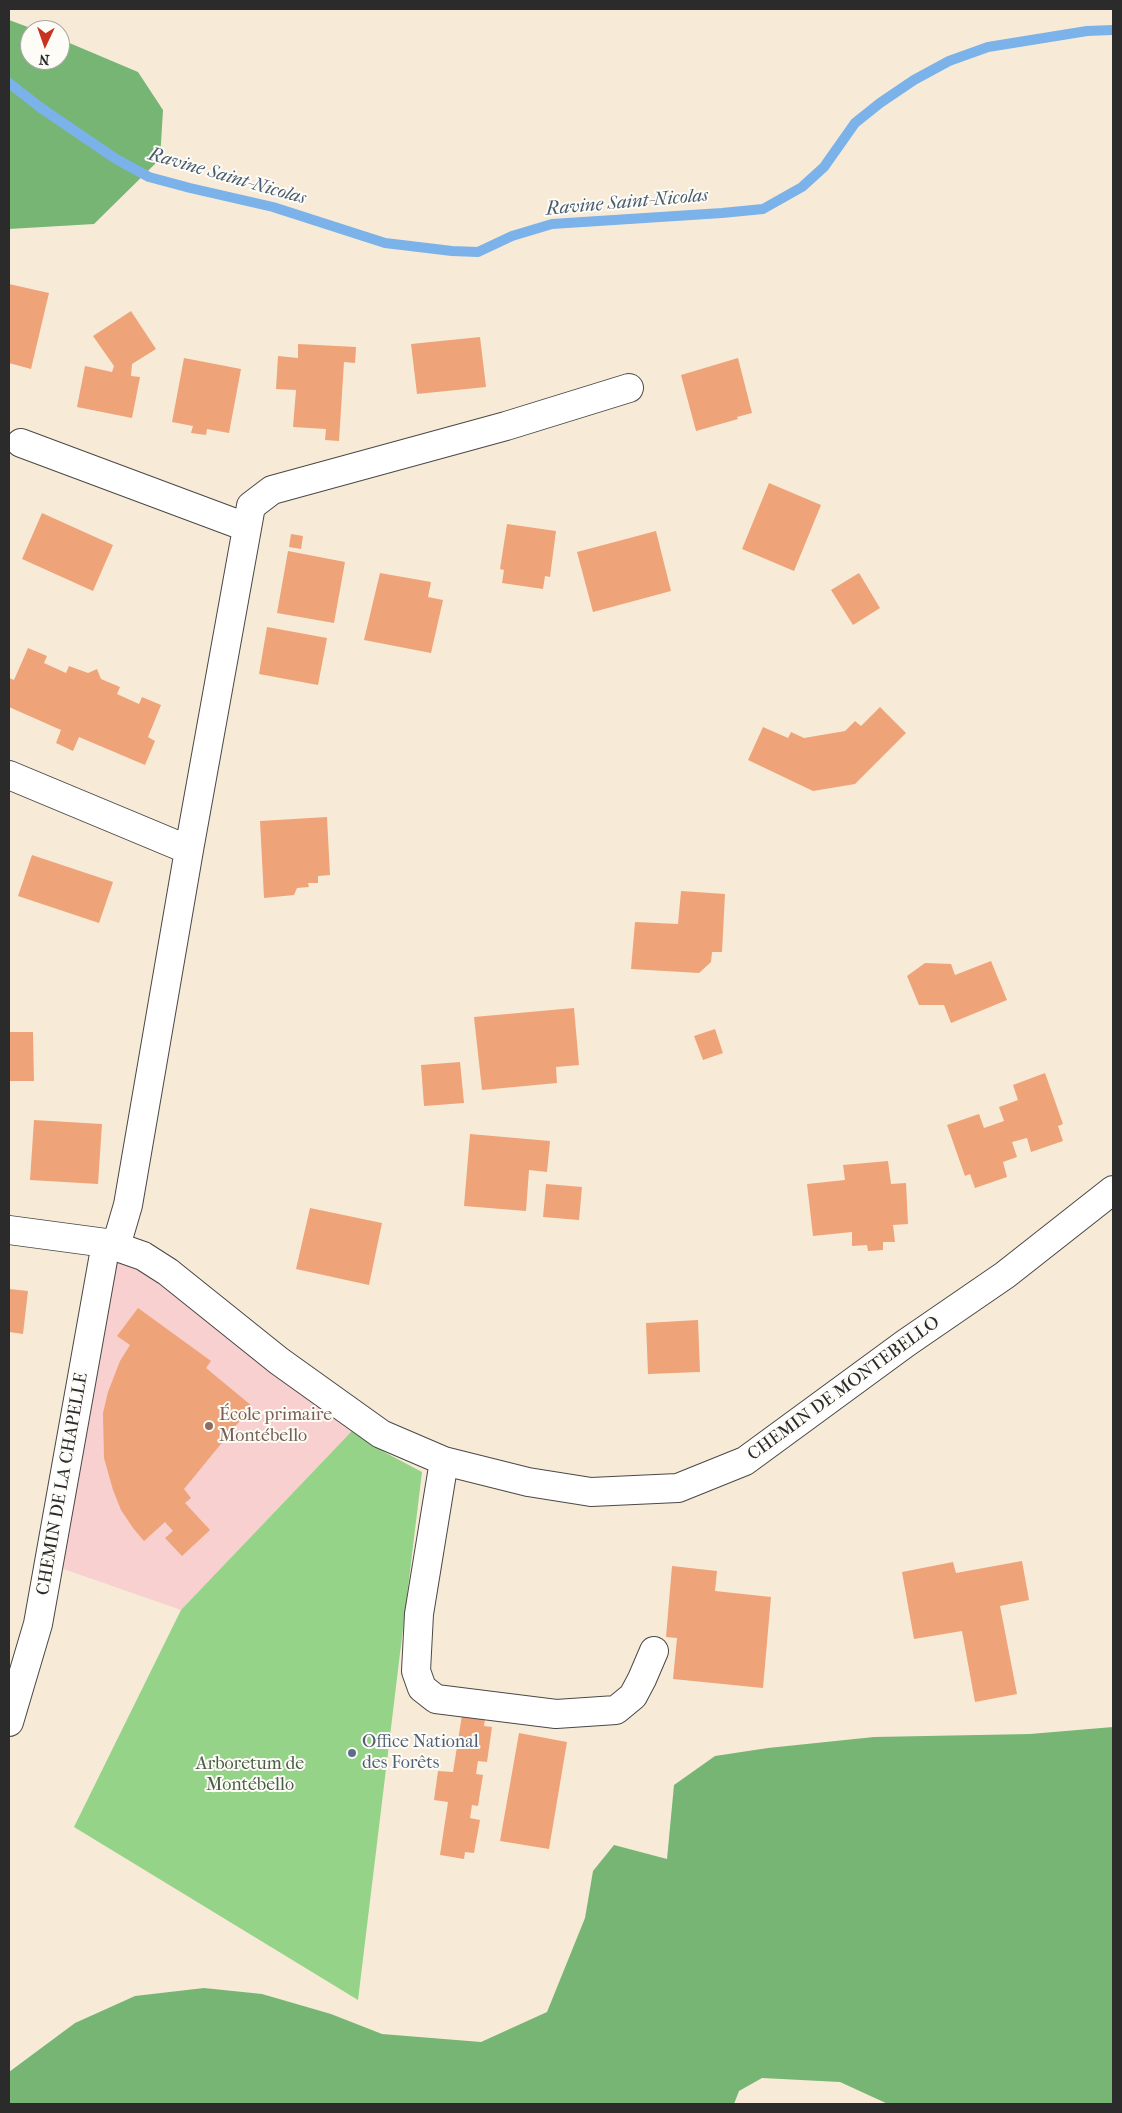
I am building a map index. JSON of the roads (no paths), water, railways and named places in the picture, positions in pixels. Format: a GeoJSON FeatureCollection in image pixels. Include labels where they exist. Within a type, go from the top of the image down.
{"type":"FeatureCollection","features":[{"type":"Feature","properties":{"kind":"street","name":"CHEMIN DE LA CHAPELLE"},"geometry":{"type":"LineString","coordinates":[[9,1722],[38,1624],[111,1245],[128,1206],[250,506],[272,490],[506,426],[629,388]]}},
{"type":"Feature","properties":{"kind":"street"},"geometry":{"type":"LineString","coordinates":[[21,443],[246,527]]}},
{"type":"Feature","properties":{"kind":"street"},"geometry":{"type":"LineString","coordinates":[[9,775],[189,850]]}},
{"type":"Feature","properties":{"kind":"street","name":"CHEMIN DE MONTEBELLO"},"geometry":{"type":"LineString","coordinates":[[9,1230],[111,1245],[143,1256],[168,1272],[279,1361],[382,1434],[444,1461],[528,1482],[591,1492],[678,1488],[745,1461],[906,1342],[1005,1275],[1113,1190]]}},
{"type":"Feature","properties":{"kind":"street"},"geometry":{"type":"LineString","coordinates":[[444,1461],[419,1614],[416,1671],[422,1688],[436,1699],[556,1714],[616,1710],[633,1696],[654,1651]]}},
{"type":"Feature","properties":{"kind":"waterway","name":"Ravine Saint-Nicolas"},"geometry":{"type":"LineString","coordinates":[[9,83],[41,108],[116,159],[149,177],[273,207],[385,243],[452,251],[478,252],[512,236],[552,224],[763,209],[802,187],[824,167],[855,123],[880,103],[914,80],[949,61],[988,47],[1087,31],[1113,30]]}},
{"type":"Feature","properties":{"kind":"place","name":"École primaire Montébello"},"geometry":{"type":"Point","coordinates":[209,1426]}},
{"type":"Feature","properties":{"kind":"place","name":"Office National des Forêts"},"geometry":{"type":"Point","coordinates":[352,1753]}},
{"type":"Feature","properties":{"kind":"park label","name":"Arboretum de Montébello"},"geometry":{"type":"Point","coordinates":[250,1775]}}]}
